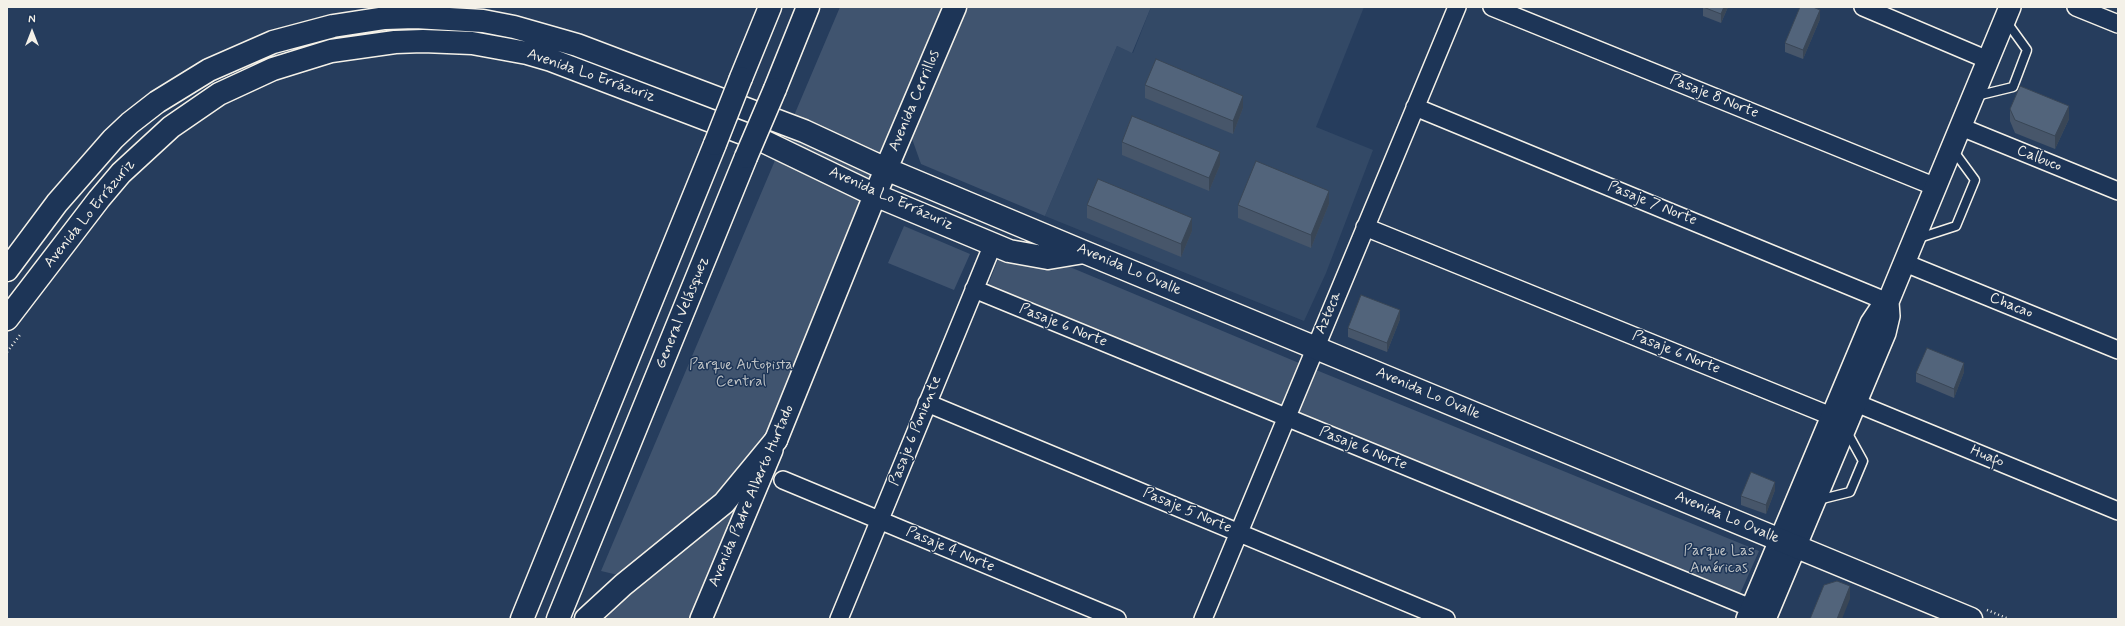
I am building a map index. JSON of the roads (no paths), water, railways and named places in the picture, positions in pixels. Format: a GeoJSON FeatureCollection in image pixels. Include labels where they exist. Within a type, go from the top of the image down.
{"type":"FeatureCollection","features":[{"type":"Feature","properties":{"kind":"main road"},"geometry":{"type":"LineString","coordinates":[[522,619],[770,7]]}},
{"type":"Feature","properties":{"kind":"main road","name":"Avenida Cerrillos"},"geometry":{"type":"LineString","coordinates":[[875,195],[955,7]]}},
{"type":"Feature","properties":{"kind":"main road","name":"General Velásquez"},"geometry":{"type":"LineString","coordinates":[[558,619],[746,158],[807,13]]}},
{"type":"Feature","properties":{"kind":"main road","name":"Avenida Lo Errázuriz"},"geometry":{"type":"LineString","coordinates":[[7,270],[57,203],[94,158],[130,123],[157,102],[209,70],[273,42],[333,26],[385,18],[415,17],[483,21],[546,35],[804,131],[886,168]]}},
{"type":"Feature","properties":{"kind":"main road","name":"Avenida Lo Errázuriz"},"geometry":{"type":"LineString","coordinates":[[14,326],[103,193],[140,154],[171,127],[219,94],[273,69],[331,51],[395,42],[447,41],[496,47],[551,60],[761,140],[875,195],[993,244],[1028,256],[1048,258],[1084,252]]}},
{"type":"Feature","properties":{"kind":"main road","name":"Avenida Lo Ovalle"},"geometry":{"type":"LineString","coordinates":[[886,168],[1084,252],[1971,619]]}},
{"type":"Feature","properties":{"kind":"main road","name":"Avenida Padre Alberto Hurtado"},"geometry":{"type":"LineString","coordinates":[[776,440],[875,195]]}},
{"type":"Feature","properties":{"kind":"main road"},"geometry":{"type":"LineString","coordinates":[[586,619],[622,585],[724,503],[776,440]]}},
{"type":"Feature","properties":{"kind":"street","name":"Azteca"},"geometry":{"type":"LineString","coordinates":[[1203,619],[1457,7]]}},
{"type":"Feature","properties":{"kind":"street","name":"Pasaje 8 Norte"},"geometry":{"type":"LineString","coordinates":[[1492,7],[1936,187]]}},
{"type":"Feature","properties":{"kind":"street"},"geometry":{"type":"LineString","coordinates":[[1863,7],[1988,60]]}},
{"type":"Feature","properties":{"kind":"street"},"geometry":{"type":"LineString","coordinates":[[2076,7],[2118,24]]}},
{"type":"Feature","properties":{"kind":"street"},"geometry":{"type":"LineString","coordinates":[[1788,544],[1815,500],[1838,422],[1871,323],[1879,311],[1888,302],[2008,13]]}},
{"type":"Feature","properties":{"kind":"street","name":"Pasaje 7 Norte"},"geometry":{"type":"LineString","coordinates":[[1415,107],[1888,302]]}},
{"type":"Feature","properties":{"kind":"street","name":"Calbuco"},"geometry":{"type":"LineString","coordinates":[[1961,127],[2118,191]]}},
{"type":"Feature","properties":{"kind":"street","name":"Pasaje 6 Norte"},"geometry":{"type":"LineString","coordinates":[[1365,227],[1838,422]]}},
{"type":"Feature","properties":{"kind":"street","name":"Pasaje 6 Poniente"},"geometry":{"type":"LineString","coordinates":[[839,619],[993,244]]}},
{"type":"Feature","properties":{"kind":"street","name":"Chacao"},"geometry":{"type":"LineString","coordinates":[[1904,263],[2118,350]]}},
{"type":"Feature","properties":{"kind":"street","name":"Pasaje 6 Norte"},"geometry":{"type":"LineString","coordinates":[[974,289],[1286,417],[1754,615]]}},
{"type":"Feature","properties":{"kind":"street"},"geometry":{"type":"LineString","coordinates":[[1754,615],[1788,544],[1838,422],[1856,403],[1885,334],[1889,316],[1888,302]]}},
{"type":"Feature","properties":{"kind":"street","name":"Pasaje 5 Norte"},"geometry":{"type":"LineString","coordinates":[[927,403],[1446,619]]}},
{"type":"Feature","properties":{"kind":"street","name":"Huafo"},"geometry":{"type":"LineString","coordinates":[[1856,403],[2118,511]]}},
{"type":"Feature","properties":{"kind":"street","name":"Avenida Padre Alberto Hurtado"},"geometry":{"type":"LineString","coordinates":[[701,619],[776,440]]}},
{"type":"Feature","properties":{"kind":"street","name":"Pasaje 4 Norte"},"geometry":{"type":"LineString","coordinates":[[784,480],[1117,619]]}},
{"type":"Feature","properties":{"kind":"lane"},"geometry":{"type":"LineString","coordinates":[[1973,97],[2013,88],[2027,50],[2008,13]]}},
{"type":"Feature","properties":{"kind":"lane"},"geometry":{"type":"LineString","coordinates":[[1914,240],[1956,226],[1975,180],[1952,149]]}},
{"type":"Feature","properties":{"kind":"lane"},"geometry":{"type":"LineString","coordinates":[[1815,500],[1850,492],[1863,461],[1838,422]]}},
{"type":"Feature","properties":{"kind":"park label","name":"Parque Autopista Central"},"geometry":{"type":"Point","coordinates":[741,374]}},
{"type":"Feature","properties":{"kind":"park label","name":"Parque Las Américas"},"geometry":{"type":"Point","coordinates":[1719,560]}}]}
